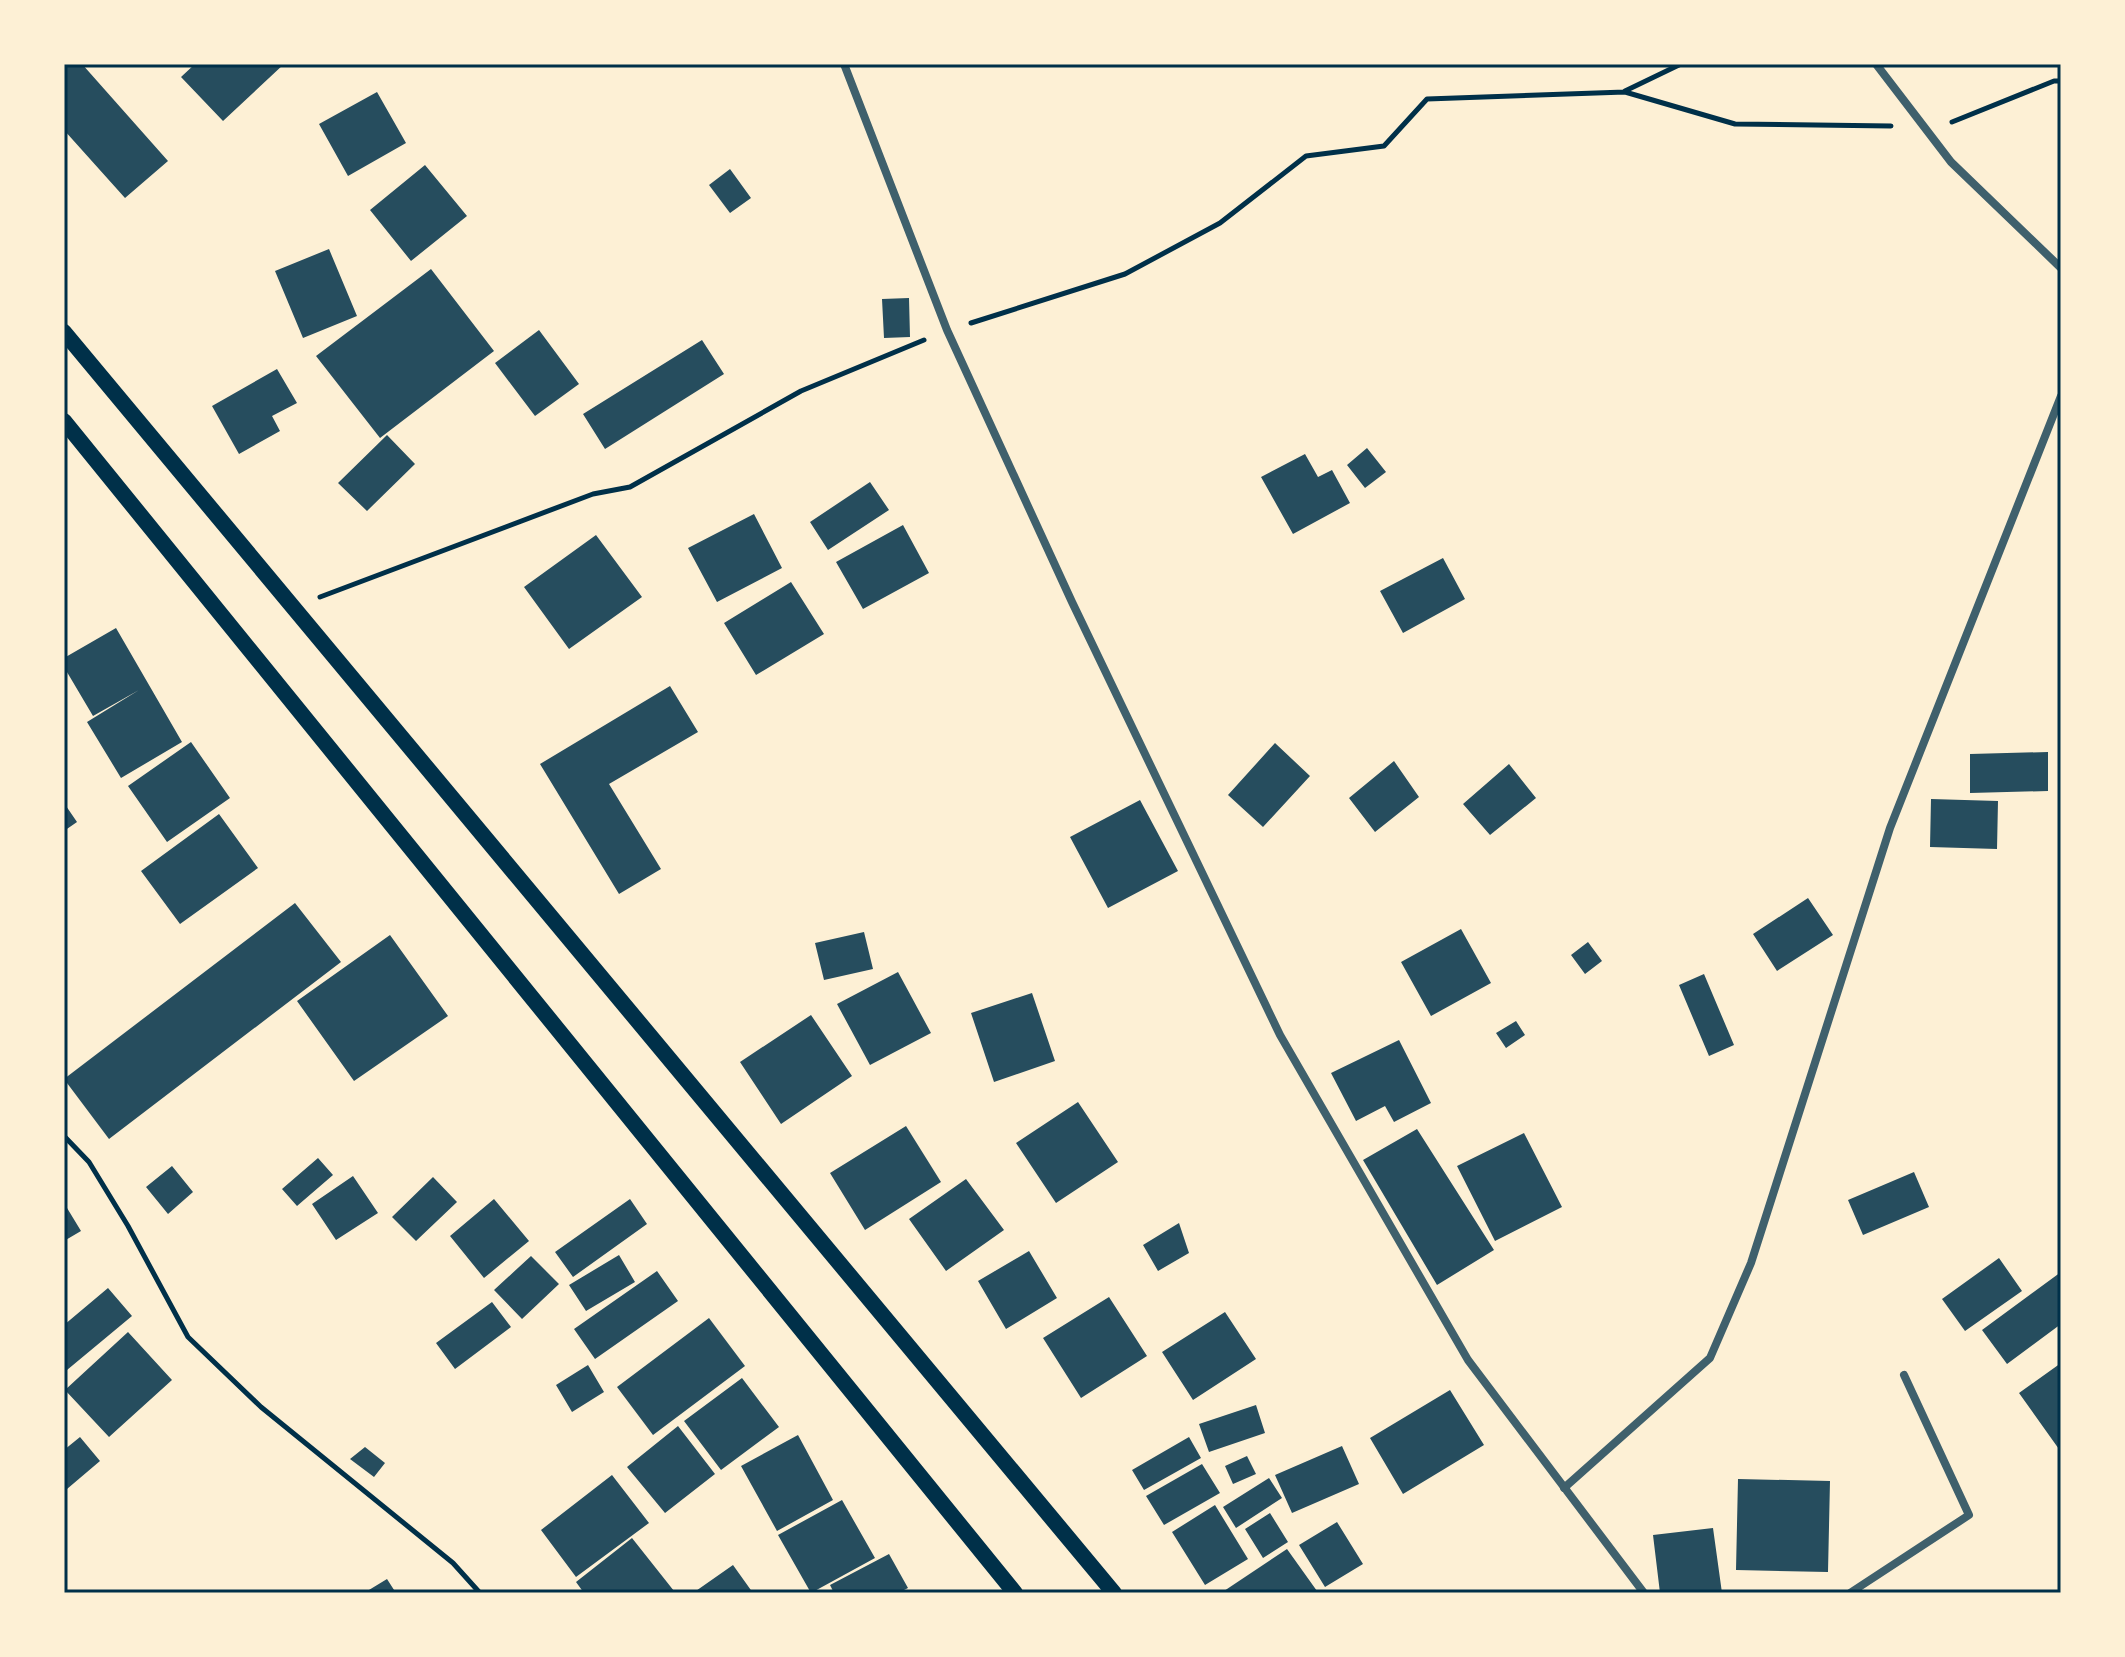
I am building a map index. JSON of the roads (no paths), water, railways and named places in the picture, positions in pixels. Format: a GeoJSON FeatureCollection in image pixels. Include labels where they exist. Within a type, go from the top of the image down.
{"type":"FeatureCollection","features":[{"type":"Feature","properties":{"kind":"main road"},"geometry":{"type":"LineString","coordinates":[[64,332],[1114,1593]]}},
{"type":"Feature","properties":{"kind":"main road"},"geometry":{"type":"LineString","coordinates":[[64,421],[1015,1593]]}},
{"type":"Feature","properties":{"kind":"street"},"geometry":{"type":"LineString","coordinates":[[844,64],[947,330],[1079,616],[1280,1035],[1468,1360],[1644,1593]]}},
{"type":"Feature","properties":{"kind":"street"},"geometry":{"type":"LineString","coordinates":[[1876,64],[1951,162],[2061,268]]}},
{"type":"Feature","properties":{"kind":"street"},"geometry":{"type":"LineString","coordinates":[[1564,1488],[1710,1358],[1751,1263],[1890,828],[2061,396]]}},
{"type":"Feature","properties":{"kind":"street"},"geometry":{"type":"LineString","coordinates":[[1850,1593],[1969,1515],[1904,1375]]}}]}
